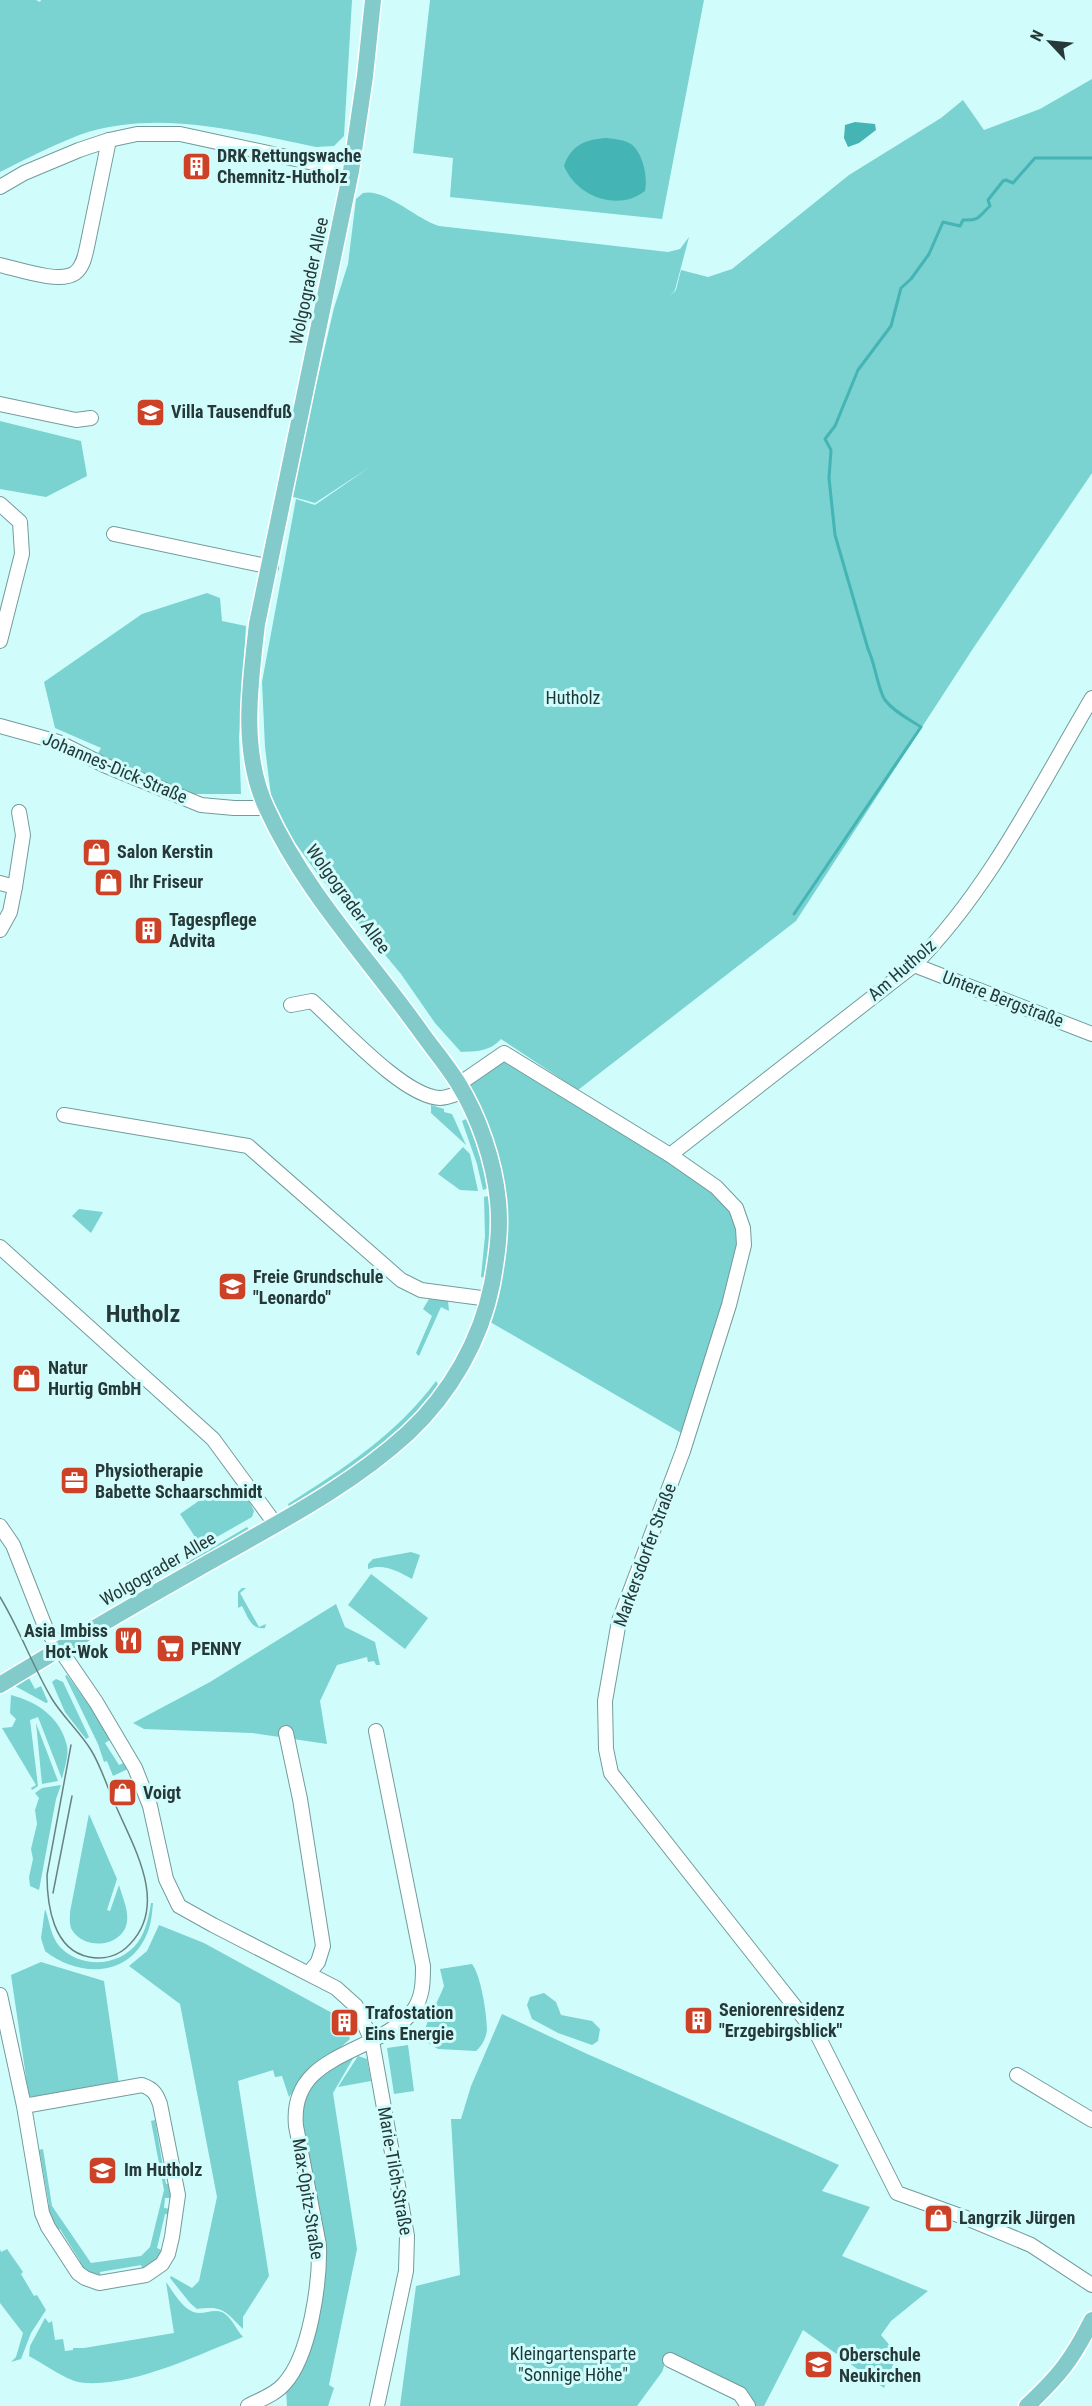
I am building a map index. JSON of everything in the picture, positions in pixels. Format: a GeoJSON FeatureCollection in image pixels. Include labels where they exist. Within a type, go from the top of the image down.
{"type":"FeatureCollection","features":[{"type":"Feature","properties":{"kind":"main road","name":"Wolgograder Allee"},"geometry":{"type":"LineString","coordinates":[[0,1685],[276,1525],[372,1464],[410,1431],[431,1408],[463,1362],[481,1324],[489,1299],[498,1248],[498,1199],[485,1142],[460,1088],[404,1008],[297,866],[266,808],[256,780],[249,716],[250,683],[257,624],[271,567],[351,171],[373,0]]}},
{"type":"Feature","properties":{"kind":"main road"},"geometry":{"type":"LineString","coordinates":[[1027,2406],[1059,2375],[1072,2358],[1092,2320]]}},
{"type":"Feature","properties":{"kind":"street"},"geometry":{"type":"LineString","coordinates":[[0,187],[24,173],[109,140],[137,134],[180,134],[351,171]]}},
{"type":"Feature","properties":{"kind":"street"},"geometry":{"type":"LineString","coordinates":[[0,265],[60,278],[75,273],[83,263],[109,140]]}},
{"type":"Feature","properties":{"kind":"street"},"geometry":{"type":"LineString","coordinates":[[0,404],[76,420],[92,418]]}},
{"type":"Feature","properties":{"kind":"street"},"geometry":{"type":"LineString","coordinates":[[0,504],[20,522],[22,531],[22,554],[0,641]]}},
{"type":"Feature","properties":{"kind":"street"},"geometry":{"type":"LineString","coordinates":[[114,534],[271,567]]}},
{"type":"Feature","properties":{"kind":"street","name":"Am Hutholz"},"geometry":{"type":"LineString","coordinates":[[670,1155],[914,965],[936,943],[1009,839],[1092,698]]}},
{"type":"Feature","properties":{"kind":"street","name":"Johannes-Dick-Straße"},"geometry":{"type":"LineString","coordinates":[[0,726],[58,742],[104,765],[201,805],[266,808]]}},
{"type":"Feature","properties":{"kind":"street"},"geometry":{"type":"LineString","coordinates":[[0,930],[10,912],[23,836],[18,812]]}},
{"type":"Feature","properties":{"kind":"street"},"geometry":{"type":"LineString","coordinates":[[0,883],[15,887]]}},
{"type":"Feature","properties":{"kind":"street","name":"Untere Bergstraße"},"geometry":{"type":"LineString","coordinates":[[914,965],[1092,1034]]}},
{"type":"Feature","properties":{"kind":"street"},"geometry":{"type":"LineString","coordinates":[[291,1005],[312,1001],[387,1069],[419,1093],[441,1098],[460,1088]]}},
{"type":"Feature","properties":{"kind":"street","name":"Markersdorfer Straße"},"geometry":{"type":"LineString","coordinates":[[460,1088],[504,1053],[670,1155],[716,1187],[736,1208],[741,1219],[744,1245],[729,1305],[682,1451],[619,1621],[605,1701],[606,1749],[611,1773],[818,2036],[897,2193],[969,2219],[1031,2245],[1092,2286]]}},
{"type":"Feature","properties":{"kind":"street"},"geometry":{"type":"LineString","coordinates":[[64,1115],[248,1146],[401,1280],[422,1290],[489,1299]]}},
{"type":"Feature","properties":{"kind":"street"},"geometry":{"type":"LineString","coordinates":[[0,1247],[213,1439],[276,1525]]}},
{"type":"Feature","properties":{"kind":"street","name":"Marie-Tilch-Straße"},"geometry":{"type":"LineString","coordinates":[[0,1526],[14,1545],[46,1629],[96,1702],[135,1768],[150,1806],[166,1879],[179,1906],[336,1988],[356,2006],[372,2041],[407,2236],[405,2271],[376,2406]]}},
{"type":"Feature","properties":{"kind":"street"},"geometry":{"type":"LineString","coordinates":[[372,2041],[404,2021],[413,2012],[423,1984],[423,1966],[376,1731]]}},
{"type":"Feature","properties":{"kind":"street"},"geometry":{"type":"LineString","coordinates":[[286,1733],[300,1799],[323,1946],[318,1962],[309,1973]]}},
{"type":"Feature","properties":{"kind":"street"},"geometry":{"type":"LineString","coordinates":[[0,1995],[24,2106],[42,2213],[48,2228],[78,2273],[99,2283],[146,2275],[162,2264],[170,2244],[178,2195],[156,2094],[150,2088],[142,2085],[24,2106]]}},
{"type":"Feature","properties":{"kind":"street","name":"Max-Opitz-Straße"},"geometry":{"type":"LineString","coordinates":[[248,2406],[283,2387],[296,2369],[310,2323],[319,2265],[319,2245],[296,2126],[295,2112],[298,2094],[306,2081],[322,2066],[372,2041]]}},
{"type":"Feature","properties":{"kind":"street"},"geometry":{"type":"LineString","coordinates":[[1017,2075],[1092,2120]]}},
{"type":"Feature","properties":{"kind":"street"},"geometry":{"type":"LineString","coordinates":[[670,2360],[740,2394],[748,2406]]}},
{"type":"Feature","properties":{"kind":"green space"},"geometry":{"type":"Polygon","coordinates":[[[0,0],[40,2],[41,0],[352,0],[344,136],[334,146],[316,147],[231,130],[174,123],[116,126],[88,132],[44,150],[0,172],[0,0]]]}},
{"type":"Feature","properties":{"kind":"green space"},"geometry":{"type":"Polygon","coordinates":[[[430,0],[704,0],[662,219],[450,197],[453,158],[413,153],[430,0]]]}},
{"type":"Feature","properties":{"kind":"green space","name":"Hutholz"},"geometry":{"type":"Polygon","coordinates":[[[1092,79],[1092,473],[974,647],[796,921],[578,1090],[501,1039],[487,1049],[461,1052],[435,1023],[401,974],[320,877],[293,840],[272,804],[265,747],[262,682],[296,499],[315,505],[370,467],[315,503],[290,496],[334,308],[348,264],[356,199],[363,193],[381,195],[439,226],[668,252],[680,249],[689,237],[675,290],[671,295],[676,290],[681,270],[708,277],[732,269],[849,175],[941,118],[963,100],[984,130],[1040,109],[1092,79]]]}},
{"type":"Feature","properties":{"kind":"green space"},"geometry":{"type":"Polygon","coordinates":[[[0,421],[81,441],[87,476],[46,497],[0,489],[0,421]]]}},
{"type":"Feature","properties":{"kind":"green space"},"geometry":{"type":"Polygon","coordinates":[[[207,593],[220,598],[222,621],[246,626],[239,737],[241,794],[194,794],[97,755],[101,748],[55,728],[44,682],[142,614],[207,593]]]}},
{"type":"Feature","properties":{"kind":"green space"},"geometry":{"type":"Polygon","coordinates":[[[504,1060],[596,1112],[672,1160],[728,1207],[739,1227],[739,1239],[724,1303],[683,1434],[485,1319],[505,1239],[468,1086],[504,1060]]]}},
{"type":"Feature","properties":{"kind":"green space"},"geometry":{"type":"Polygon","coordinates":[[[431,1105],[452,1114],[466,1145],[431,1113],[431,1105]]]}},
{"type":"Feature","properties":{"kind":"green space"},"geometry":{"type":"Polygon","coordinates":[[[468,1118],[480,1148],[489,1185],[483,1190],[477,1164],[462,1121],[468,1118]]]}},
{"type":"Feature","properties":{"kind":"green space"},"geometry":{"type":"Polygon","coordinates":[[[463,1147],[470,1154],[478,1191],[460,1190],[438,1174],[463,1147]]]}},
{"type":"Feature","properties":{"kind":"green space"},"geometry":{"type":"Polygon","coordinates":[[[488,1196],[492,1212],[487,1278],[481,1277],[485,1236],[484,1197],[488,1196]]]}},
{"type":"Feature","properties":{"kind":"green space"},"geometry":{"type":"Polygon","coordinates":[[[79,1209],[103,1212],[91,1233],[72,1216],[79,1209]]]}},
{"type":"Feature","properties":{"kind":"green space"},"geometry":{"type":"Polygon","coordinates":[[[429,1299],[448,1301],[449,1311],[441,1307],[419,1356],[416,1353],[432,1316],[423,1309],[429,1299]]]}},
{"type":"Feature","properties":{"kind":"green space"},"geometry":{"type":"Polygon","coordinates":[[[436,1381],[440,1388],[396,1435],[343,1475],[289,1507],[288,1504],[349,1464],[387,1434],[421,1400],[436,1381]]]}},
{"type":"Feature","properties":{"kind":"green space"},"geometry":{"type":"Polygon","coordinates":[[[226,1482],[232,1495],[244,1491],[254,1511],[252,1517],[201,1546],[180,1514],[226,1482]]]}},
{"type":"Feature","properties":{"kind":"green space"},"geometry":{"type":"Polygon","coordinates":[[[247,1527],[250,1531],[188,1567],[186,1563],[247,1527]]]}},
{"type":"Feature","properties":{"kind":"green space"},"geometry":{"type":"Polygon","coordinates":[[[411,1552],[420,1555],[412,1579],[385,1567],[368,1569],[368,1564],[373,1559],[411,1552]]]}},
{"type":"Feature","properties":{"kind":"green space"},"geometry":{"type":"Polygon","coordinates":[[[371,1574],[428,1618],[405,1649],[348,1605],[371,1574]]]}},
{"type":"Feature","properties":{"kind":"green space"},"geometry":{"type":"Polygon","coordinates":[[[246,1588],[240,1593],[259,1627],[266,1624],[265,1628],[256,1627],[253,1625],[242,1606],[238,1608],[238,1592],[246,1588]]]}},
{"type":"Feature","properties":{"kind":"green space"},"geometry":{"type":"Polygon","coordinates":[[[336,1604],[345,1627],[375,1642],[380,1665],[376,1665],[374,1661],[368,1662],[367,1657],[337,1665],[320,1701],[327,1744],[252,1733],[144,1729],[133,1723],[210,1682],[336,1604]]]}},
{"type":"Feature","properties":{"kind":"green space"},"geometry":{"type":"Polygon","coordinates":[[[67,1675],[113,1738],[105,1743],[119,1765],[126,1762],[130,1768],[113,1776],[107,1761],[104,1762],[98,1744],[65,1676],[67,1675]]]}},
{"type":"Feature","properties":{"kind":"green space"},"geometry":{"type":"Polygon","coordinates":[[[29,1678],[35,1689],[41,1686],[48,1702],[15,1686],[29,1678]]]}},
{"type":"Feature","properties":{"kind":"green space"},"geometry":{"type":"Polygon","coordinates":[[[56,1679],[63,1682],[89,1737],[86,1739],[65,1712],[52,1682],[56,1679]]]}},
{"type":"Feature","properties":{"kind":"green space"},"geometry":{"type":"Polygon","coordinates":[[[11,1695],[39,1707],[60,1727],[67,1746],[62,1779],[38,1717],[30,1720],[38,1786],[32,1790],[31,1788],[36,1785],[2,1728],[12,1727],[16,1719],[10,1713],[11,1695]]]}},
{"type":"Feature","properties":{"kind":"green space"},"geometry":{"type":"Polygon","coordinates":[[[36,1723],[58,1781],[42,1784],[36,1723]]]}},
{"type":"Feature","properties":{"kind":"green space"},"geometry":{"type":"Polygon","coordinates":[[[61,1785],[56,1799],[39,1890],[30,1886],[29,1877],[33,1859],[31,1849],[37,1824],[35,1810],[39,1798],[35,1793],[42,1788],[61,1785]]]}},
{"type":"Feature","properties":{"kind":"green space"},"geometry":{"type":"Polygon","coordinates":[[[89,1814],[117,1879],[107,1910],[110,1911],[119,1885],[127,1913],[127,1922],[119,1937],[103,1943],[94,1943],[78,1937],[70,1923],[70,1912],[89,1814]]]}},
{"type":"Feature","properties":{"kind":"green space"},"geometry":{"type":"Polygon","coordinates":[[[151,1903],[153,1903],[152,1916],[149,1928],[138,1950],[127,1960],[114,1966],[86,1969],[72,1966],[45,1951],[41,1938],[45,1909],[52,1933],[60,1947],[79,1959],[100,1962],[121,1956],[138,1942],[145,1928],[151,1903]]]}},
{"type":"Feature","properties":{"kind":"green space"},"geometry":{"type":"Polygon","coordinates":[[[159,1925],[204,1943],[343,2019],[350,2039],[297,2086],[289,2097],[282,2076],[275,2077],[273,2070],[238,2081],[269,2276],[243,2317],[243,2329],[223,2311],[213,2308],[197,2309],[170,2278],[171,2276],[192,2288],[199,2281],[217,2197],[180,2004],[129,1966],[147,1951],[159,1925]]]}},
{"type":"Feature","properties":{"kind":"green space"},"geometry":{"type":"Polygon","coordinates":[[[41,1962],[104,1981],[119,2084],[29,2097],[11,1975],[41,1962]]]}},
{"type":"Feature","properties":{"kind":"green space"},"geometry":{"type":"Polygon","coordinates":[[[472,1964],[481,1986],[485,2005],[487,2030],[485,2039],[476,2051],[438,2049],[423,2040],[429,2019],[444,1986],[440,1969],[472,1964]]]}},
{"type":"Feature","properties":{"kind":"green space"},"geometry":{"type":"Polygon","coordinates":[[[544,1993],[556,2002],[561,2015],[592,2021],[600,2029],[598,2041],[592,2045],[558,2033],[532,2019],[527,2005],[530,1997],[544,1993]]]}},
{"type":"Feature","properties":{"kind":"green space","name":"Kleingartensparte \"Sonnige Höhe\""},"geometry":{"type":"Polygon","coordinates":[[[502,2014],[839,2165],[822,2191],[870,2207],[842,2256],[928,2291],[891,2321],[881,2335],[897,2354],[884,2388],[803,2330],[764,2406],[751,2406],[666,2361],[662,2372],[637,2406],[400,2406],[416,2286],[460,2275],[451,2119],[461,2119],[471,2086],[502,2014]]]}},
{"type":"Feature","properties":{"kind":"green space"},"geometry":{"type":"Polygon","coordinates":[[[408,2045],[414,2091],[394,2094],[387,2048],[408,2045]]]}},
{"type":"Feature","properties":{"kind":"green space"},"geometry":{"type":"Polygon","coordinates":[[[355,2055],[333,2093],[357,2249],[329,2385],[334,2388],[328,2406],[287,2406],[286,2390],[297,2378],[308,2356],[325,2257],[299,2127],[301,2112],[304,2099],[315,2082],[322,2075],[355,2055]]]}},
{"type":"Feature","properties":{"kind":"green space"},"geometry":{"type":"Polygon","coordinates":[[[358,2056],[367,2059],[371,2081],[338,2087],[358,2056]]]}},
{"type":"Feature","properties":{"kind":"green space"},"geometry":{"type":"Polygon","coordinates":[[[155,2120],[166,2184],[171,2183],[173,2198],[165,2198],[164,2208],[172,2209],[171,2215],[165,2214],[157,2248],[164,2251],[159,2260],[143,2270],[141,2265],[100,2272],[101,2278],[92,2278],[76,2265],[80,2261],[60,2229],[54,2232],[44,2206],[49,2205],[40,2153],[34,2154],[34,2151],[43,2149],[52,2206],[91,2263],[141,2256],[150,2247],[164,2190],[151,2121],[155,2120]]]}},
{"type":"Feature","properties":{"kind":"green space"},"geometry":{"type":"Polygon","coordinates":[[[0,2249],[1,2252],[7,2249],[23,2272],[21,2274],[34,2296],[37,2295],[46,2310],[31,2333],[21,2359],[11,2362],[16,2357],[23,2333],[0,2303],[0,2249]]]}},
{"type":"Feature","properties":{"kind":"green space"},"geometry":{"type":"Polygon","coordinates":[[[166,2282],[180,2302],[189,2310],[199,2313],[222,2312],[229,2317],[243,2337],[140,2376],[97,2383],[78,2382],[29,2356],[30,2346],[45,2318],[49,2323],[52,2321],[55,2340],[63,2339],[65,2351],[174,2333],[166,2282]]]}},
{"type":"Feature","properties":{"kind":"shaded area"},"geometry":{"type":"Polygon","coordinates":[[[855,122],[875,124],[876,130],[859,143],[848,147],[844,138],[845,125],[855,122]]]}},
{"type":"Feature","properties":{"kind":"shaded area"},"geometry":{"type":"Polygon","coordinates":[[[607,138],[631,144],[639,153],[645,172],[645,191],[623,200],[599,198],[578,186],[570,177],[564,166],[575,148],[592,140],[607,138]]]}},
{"type":"Feature","properties":{"kind":"waterway"},"geometry":{"type":"LineString","coordinates":[[794,914],[921,727],[893,708],[885,700],[880,690],[835,535],[829,478],[831,450],[825,439],[835,426],[858,370],[891,326],[901,288],[911,279],[929,254],[943,222],[960,226],[963,220],[973,220],[979,217],[990,206],[988,200],[1003,181],[1013,183],[1035,158],[1092,158]]}},
{"type":"Feature","properties":{"kind":"tram line"},"geometry":{"type":"LineString","coordinates":[[0,1597],[52,1699],[95,1756],[144,1875],[147,1911],[141,1928],[126,1948],[116,1954],[100,1958],[77,1953],[67,1945],[54,1925],[48,1899],[47,1875],[71,1745]]}},
{"type":"Feature","properties":{"kind":"tram line"},"geometry":{"type":"LineString","coordinates":[[53,1893],[72,1796]]}},
{"type":"Feature","properties":{"kind":"place","name":"DRK Rettungswache Chemnitz-Hutholz"},"geometry":{"type":"Point","coordinates":[196,166]}},
{"type":"Feature","properties":{"kind":"place","name":"Villa Tausendfuß"},"geometry":{"type":"Point","coordinates":[150,412]}},
{"type":"Feature","properties":{"kind":"place","name":"Salon Kerstin"},"geometry":{"type":"Point","coordinates":[96,852]}},
{"type":"Feature","properties":{"kind":"place","name":"Ihr Friseur"},"geometry":{"type":"Point","coordinates":[108,882]}},
{"type":"Feature","properties":{"kind":"place","name":"Tagespflege Advita"},"geometry":{"type":"Point","coordinates":[148,930]}},
{"type":"Feature","properties":{"kind":"place","name":"Freie Grundschule \"Leonardo\""},"geometry":{"type":"Point","coordinates":[232,1287]}},
{"type":"Feature","properties":{"kind":"place","name":"Natur Hurtig GmbH"},"geometry":{"type":"Point","coordinates":[27,1378]}},
{"type":"Feature","properties":{"kind":"place","name":"Physiotherapie Babette Schaarschmidt"},"geometry":{"type":"Point","coordinates":[74,1481]}},
{"type":"Feature","properties":{"kind":"place","name":"Asia Imbiss Hot-Wok"},"geometry":{"type":"Point","coordinates":[129,1641]}},
{"type":"Feature","properties":{"kind":"place","name":"PENNY"},"geometry":{"type":"Point","coordinates":[170,1649]}},
{"type":"Feature","properties":{"kind":"place","name":"Voigt"},"geometry":{"type":"Point","coordinates":[122,1793]}},
{"type":"Feature","properties":{"kind":"place","name":"Seniorenresidenz \"Erzgebirgsblick\""},"geometry":{"type":"Point","coordinates":[698,2020]}},
{"type":"Feature","properties":{"kind":"place","name":"Trafostation Eins Energie"},"geometry":{"type":"Point","coordinates":[344,2023]}},
{"type":"Feature","properties":{"kind":"place","name":"Im Hutholz"},"geometry":{"type":"Point","coordinates":[103,2170]}},
{"type":"Feature","properties":{"kind":"place","name":"Langrzik Jürgen"},"geometry":{"type":"Point","coordinates":[938,2218]}},
{"type":"Feature","properties":{"kind":"place","name":"Oberschule Neukirchen"},"geometry":{"type":"Point","coordinates":[818,2365]}},
{"type":"Feature","properties":{"kind":"district","name":"Hutholz"},"geometry":{"type":"Point","coordinates":[143,1314]}}]}
